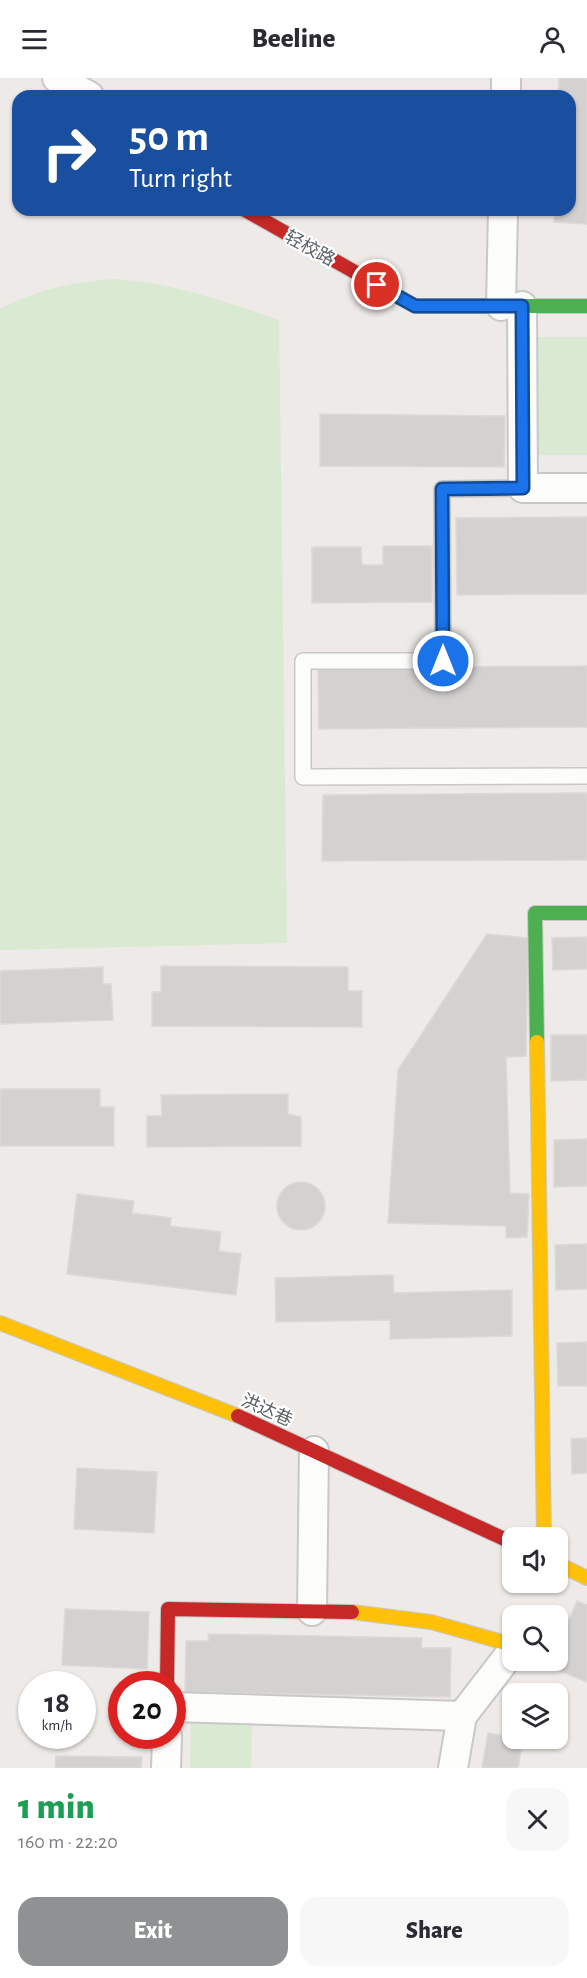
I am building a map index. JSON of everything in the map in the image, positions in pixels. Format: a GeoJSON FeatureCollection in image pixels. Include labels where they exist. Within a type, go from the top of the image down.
{"type":"FeatureCollection","features":[{"type":"Feature","properties":{"kind":"street"},"geometry":{"type":"LineString","coordinates":[[57,78],[78,90]]}},
{"type":"Feature","properties":{"kind":"street","name":"轻校路"},"geometry":{"type":"LineString","coordinates":[[256,216],[415,306],[587,306]]}},
{"type":"Feature","properties":{"kind":"street"},"geometry":{"type":"LineString","coordinates":[[504,216],[512,306],[523,488],[587,488]]}},
{"type":"Feature","properties":{"kind":"street"},"geometry":{"type":"LineString","coordinates":[[544,1527],[535,913],[587,913]]}},
{"type":"Feature","properties":{"kind":"street","name":"洪达巷"},"geometry":{"type":"LineString","coordinates":[[0,1323],[240,1417],[502,1538]]}},
{"type":"Feature","properties":{"kind":"street"},"geometry":{"type":"LineString","coordinates":[[312,1611],[314,1450]]}},
{"type":"Feature","properties":{"kind":"street"},"geometry":{"type":"LineString","coordinates":[[568,1569],[587,1578]]}},
{"type":"Feature","properties":{"kind":"street"},"geometry":{"type":"LineString","coordinates":[[167,1671],[168,1609],[349,1612],[431,1622],[502,1645]]}},
{"type":"Feature","properties":{"kind":"street"},"geometry":{"type":"LineString","coordinates":[[453,1768],[462,1716],[502,1663]]}},
{"type":"Feature","properties":{"kind":"street"},"geometry":{"type":"LineString","coordinates":[[186,1707],[462,1716]]}},
{"type":"Feature","properties":{"kind":"street"},"geometry":{"type":"LineString","coordinates":[[166,1768],[167,1749]]}},
{"type":"Feature","properties":{"kind":"lane"},"geometry":{"type":"LineString","coordinates":[[523,488],[442,489],[443,661],[303,661],[303,777],[587,776]]}},
{"type":"Feature","properties":{"kind":"green space"},"geometry":{"type":"Polygon","coordinates":[[[116,279],[179,289],[279,320],[287,943],[0,950],[0,309],[28,296],[56,288],[116,279]]]}},
{"type":"Feature","properties":{"kind":"green space"},"geometry":{"type":"Polygon","coordinates":[[[535,337],[587,337],[587,455],[534,455],[535,337]]]}},
{"type":"Feature","properties":{"kind":"green space"},"geometry":{"type":"Polygon","coordinates":[[[191,1720],[252,1722],[251,1768],[190,1768],[191,1720]]]}},
{"type":"Feature","properties":{"kind":"building"},"geometry":{"type":"Polygon","coordinates":[[[559,78],[587,78],[587,224],[554,222],[554,216],[576,216],[576,90],[558,90],[559,78]]]}},
{"type":"Feature","properties":{"kind":"building"},"geometry":{"type":"Polygon","coordinates":[[[320,414],[505,416],[504,467],[320,466],[320,414]]]}},
{"type":"Feature","properties":{"kind":"building"},"geometry":{"type":"Polygon","coordinates":[[[587,517],[587,594],[457,595],[456,518],[587,517]]]}},
{"type":"Feature","properties":{"kind":"building"},"geometry":{"type":"Polygon","coordinates":[[[383,546],[432,546],[432,602],[312,603],[312,547],[361,547],[362,565],[383,565],[383,546]]]}},
{"type":"Feature","properties":{"kind":"building"},"geometry":{"type":"Polygon","coordinates":[[[587,666],[587,727],[319,729],[318,668],[587,666]]]}},
{"type":"Feature","properties":{"kind":"building"},"geometry":{"type":"Polygon","coordinates":[[[587,793],[587,860],[322,861],[323,795],[587,793]]]}},
{"type":"Feature","properties":{"kind":"building"},"geometry":{"type":"Polygon","coordinates":[[[487,934],[528,938],[526,1056],[506,1057],[510,1193],[529,1194],[527,1237],[506,1238],[506,1226],[388,1223],[398,1070],[487,934]]]}},
{"type":"Feature","properties":{"kind":"building"},"geometry":{"type":"Polygon","coordinates":[[[587,937],[587,969],[553,970],[552,938],[587,937]]]}},
{"type":"Feature","properties":{"kind":"building"},"geometry":{"type":"Polygon","coordinates":[[[161,966],[348,967],[348,991],[362,991],[362,1027],[152,1026],[152,992],[161,992],[161,966]]]}},
{"type":"Feature","properties":{"kind":"building"},"geometry":{"type":"Polygon","coordinates":[[[103,967],[103,984],[111,984],[113,1020],[0,1024],[0,971],[103,967]]]}},
{"type":"Feature","properties":{"kind":"building"},"geometry":{"type":"Polygon","coordinates":[[[551,1035],[587,1035],[587,1080],[551,1081],[551,1035]]]}},
{"type":"Feature","properties":{"kind":"building"},"geometry":{"type":"Polygon","coordinates":[[[0,1089],[100,1089],[100,1107],[114,1107],[114,1146],[0,1146],[0,1089]]]}},
{"type":"Feature","properties":{"kind":"building"},"geometry":{"type":"Polygon","coordinates":[[[288,1094],[288,1114],[301,1117],[301,1146],[147,1147],[147,1116],[162,1116],[161,1095],[288,1094]]]}},
{"type":"Feature","properties":{"kind":"building"},"geometry":{"type":"Polygon","coordinates":[[[587,1139],[587,1186],[554,1187],[554,1140],[587,1139]]]}},
{"type":"Feature","properties":{"kind":"building"},"geometry":{"type":"Polygon","coordinates":[[[301,1182],[318,1189],[325,1206],[318,1223],[301,1230],[284,1223],[277,1206],[284,1189],[301,1182]]]}},
{"type":"Feature","properties":{"kind":"building"},"geometry":{"type":"Polygon","coordinates":[[[77,1194],[134,1201],[132,1213],[171,1218],[170,1226],[221,1232],[219,1251],[241,1254],[236,1295],[67,1274],[77,1194]]]}},
{"type":"Feature","properties":{"kind":"building"},"geometry":{"type":"Polygon","coordinates":[[[587,1244],[587,1289],[556,1290],[555,1245],[587,1244]]]}},
{"type":"Feature","properties":{"kind":"building"},"geometry":{"type":"Polygon","coordinates":[[[393,1275],[394,1293],[512,1290],[512,1336],[390,1339],[390,1320],[276,1322],[275,1278],[393,1275]]]}},
{"type":"Feature","properties":{"kind":"building"},"geometry":{"type":"Polygon","coordinates":[[[587,1342],[587,1386],[558,1386],[557,1343],[587,1342]]]}},
{"type":"Feature","properties":{"kind":"building"},"geometry":{"type":"Polygon","coordinates":[[[587,1438],[587,1473],[572,1474],[571,1439],[587,1438]]]}},
{"type":"Feature","properties":{"kind":"building"},"geometry":{"type":"Polygon","coordinates":[[[77,1468],[157,1472],[154,1533],[74,1529],[77,1468]]]}},
{"type":"Feature","properties":{"kind":"building"},"geometry":{"type":"Polygon","coordinates":[[[577,1601],[587,1605],[587,1682],[560,1671],[568,1671],[568,1623],[577,1601]]]}},
{"type":"Feature","properties":{"kind":"building"},"geometry":{"type":"Polygon","coordinates":[[[65,1609],[149,1612],[147,1669],[62,1665],[65,1609]]]}},
{"type":"Feature","properties":{"kind":"building"},"geometry":{"type":"Polygon","coordinates":[[[208,1634],[422,1638],[421,1648],[451,1648],[450,1697],[186,1692],[186,1641],[209,1641],[208,1634]]]}},
{"type":"Feature","properties":{"kind":"building"},"geometry":{"type":"Polygon","coordinates":[[[488,1733],[502,1735],[502,1749],[521,1749],[518,1768],[482,1768],[488,1733]]]}},
{"type":"Feature","properties":{"kind":"building"},"geometry":{"type":"Polygon","coordinates":[[[56,1756],[142,1757],[141,1768],[55,1768],[56,1756]]]}},
{"type":"Feature","properties":{"kind":"traffic: fast"},"geometry":{"type":"LineString","coordinates":[[470,306],[587,306]]}},
{"type":"Feature","properties":{"kind":"traffic: fast"},"geometry":{"type":"LineString","coordinates":[[537,1042],[535,913],[587,913]]}},
{"type":"Feature","properties":{"kind":"traffic: slow"},"geometry":{"type":"LineString","coordinates":[[537,1042],[544,1527]]}},
{"type":"Feature","properties":{"kind":"traffic: slow"},"geometry":{"type":"LineString","coordinates":[[0,1323],[238,1416]]}},
{"type":"Feature","properties":{"kind":"traffic: slow"},"geometry":{"type":"LineString","coordinates":[[568,1569],[587,1578]]}},
{"type":"Feature","properties":{"kind":"traffic: slow"},"geometry":{"type":"LineString","coordinates":[[352,1612],[431,1622],[502,1642]]}},
{"type":"Feature","properties":{"kind":"traffic: jam"},"geometry":{"type":"LineString","coordinates":[[256,216],[415,306],[470,306]]}},
{"type":"Feature","properties":{"kind":"traffic: jam"},"geometry":{"type":"LineString","coordinates":[[238,1416],[502,1538]]}},
{"type":"Feature","properties":{"kind":"traffic: jam"},"geometry":{"type":"LineString","coordinates":[[167,1671],[168,1609],[352,1612]]}},
{"type":"Feature","properties":{"kind":"route"},"geometry":{"type":"LineString","coordinates":[[377,285],[415,306],[522,306],[523,488],[442,489],[443,661]]}}]}
